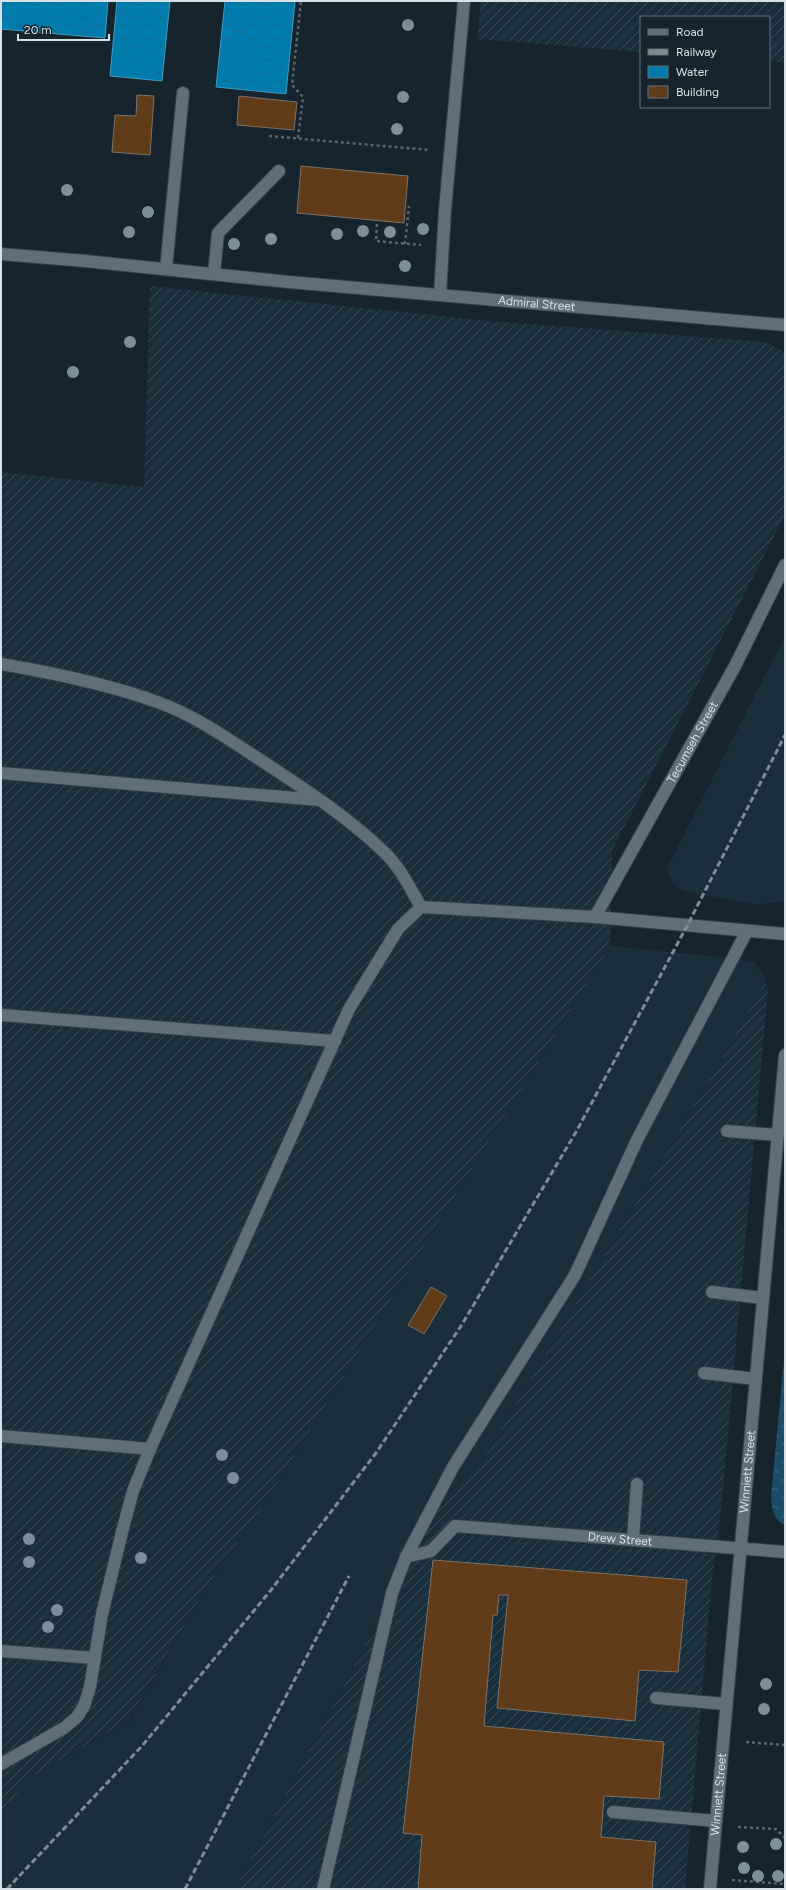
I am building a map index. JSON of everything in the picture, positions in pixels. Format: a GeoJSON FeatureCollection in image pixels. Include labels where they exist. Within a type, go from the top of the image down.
{"type":"FeatureCollection","features":[{"type":"Feature","properties":{"kind":"street"},"geometry":{"type":"LineString","coordinates":[[440,295],[445,210],[452,151],[464,1]]}},
{"type":"Feature","properties":{"kind":"street"},"geometry":{"type":"LineString","coordinates":[[166,269],[183,93]]}},
{"type":"Feature","properties":{"kind":"street"},"geometry":{"type":"LineString","coordinates":[[214,274],[218,233],[279,171]]}},
{"type":"Feature","properties":{"kind":"street","name":"Admiral Street"},"geometry":{"type":"LineString","coordinates":[[1,254],[289,282],[785,325]]}},
{"type":"Feature","properties":{"kind":"street"},"geometry":{"type":"LineString","coordinates":[[756,323],[785,330]]}},
{"type":"Feature","properties":{"kind":"street","name":"Tecumseh Street"},"geometry":{"type":"LineString","coordinates":[[595,917],[735,666],[785,565]]}},
{"type":"Feature","properties":{"kind":"street"},"geometry":{"type":"LineString","coordinates":[[1,664],[114,687],[161,703],[204,723],[320,800],[385,852],[406,880],[421,907]]}},
{"type":"Feature","properties":{"kind":"street"},"geometry":{"type":"LineString","coordinates":[[1,773],[320,800]]}},
{"type":"Feature","properties":{"kind":"street"},"geometry":{"type":"LineString","coordinates":[[1,1764],[64,1728],[77,1717],[84,1706],[95,1658],[102,1614],[133,1491],[150,1449],[349,1009],[398,929],[421,907],[595,917],[785,934]]}},
{"type":"Feature","properties":{"kind":"street"},"geometry":{"type":"LineString","coordinates":[[323,1889],[392,1593],[406,1557],[453,1467],[574,1275],[637,1140],[747,931]]}},
{"type":"Feature","properties":{"kind":"street"},"geometry":{"type":"LineString","coordinates":[[1,1015],[335,1041]]}},
{"type":"Feature","properties":{"kind":"street","name":"Winniett Street"},"geometry":{"type":"LineString","coordinates":[[710,1889],[785,1055]]}},
{"type":"Feature","properties":{"kind":"street"},"geometry":{"type":"LineString","coordinates":[[727,1131],[778,1135]]}},
{"type":"Feature","properties":{"kind":"street"},"geometry":{"type":"LineString","coordinates":[[712,1292],[763,1298]]}},
{"type":"Feature","properties":{"kind":"street"},"geometry":{"type":"LineString","coordinates":[[704,1373],[756,1379]]}},
{"type":"Feature","properties":{"kind":"street"},"geometry":{"type":"LineString","coordinates":[[1,1436],[150,1449]]}},
{"type":"Feature","properties":{"kind":"street"},"geometry":{"type":"LineString","coordinates":[[633,1539],[637,1484]]}},
{"type":"Feature","properties":{"kind":"street","name":"Drew Street"},"geometry":{"type":"LineString","coordinates":[[406,1557],[430,1551],[455,1526],[785,1552]]}},
{"type":"Feature","properties":{"kind":"street"},"geometry":{"type":"LineString","coordinates":[[1,1651],[95,1658]]}},
{"type":"Feature","properties":{"kind":"street"},"geometry":{"type":"LineString","coordinates":[[656,1698],[726,1704]]}},
{"type":"Feature","properties":{"kind":"street"},"geometry":{"type":"LineString","coordinates":[[613,1812],[716,1821]]}},
{"type":"Feature","properties":{"kind":"path"},"geometry":{"type":"LineString","coordinates":[[298,138],[303,97],[292,85],[301,1]]}},
{"type":"Feature","properties":{"kind":"path"},"geometry":{"type":"LineString","coordinates":[[269,136],[452,151]]}},
{"type":"Feature","properties":{"kind":"path"},"geometry":{"type":"LineString","coordinates":[[405,244],[408,206]]}},
{"type":"Feature","properties":{"kind":"path"},"geometry":{"type":"LineString","coordinates":[[377,224],[376,241],[444,247]]}},
{"type":"Feature","properties":{"kind":"path"},"geometry":{"type":"LineString","coordinates":[[744,1742],[785,1745]]}},
{"type":"Feature","properties":{"kind":"path"},"geometry":{"type":"LineString","coordinates":[[736,1826],[776,1829],[785,1838]]}},
{"type":"Feature","properties":{"kind":"path"},"geometry":{"type":"LineString","coordinates":[[732,1880],[785,1884]]}},
{"type":"Feature","properties":{"kind":"shaded area"},"geometry":{"type":"Polygon","coordinates":[[[481,1],[785,1],[785,63],[770,62],[770,16],[640,16],[640,52],[477,39],[481,1]]]}},
{"type":"Feature","properties":{"kind":"shaded area"},"geometry":{"type":"Polygon","coordinates":[[[150,286],[490,321],[766,342],[785,353],[785,515],[612,851],[610,946],[267,1500],[210,1582],[129,1720],[32,1777],[1,1811],[1,472],[144,487],[150,286]]]}},
{"type":"Feature","properties":{"kind":"shaded area"},"geometry":{"type":"Polygon","coordinates":[[[785,636],[785,901],[757,905],[683,891],[673,883],[666,870],[785,636]]]}},
{"type":"Feature","properties":{"kind":"shaded area"},"geometry":{"type":"Polygon","coordinates":[[[610,946],[739,959],[754,962],[762,972],[766,981],[717,1067],[483,1459],[448,1493],[235,1889],[1,1889],[1,1811],[32,1777],[130,1720],[210,1582],[267,1500],[610,946]]]}},
{"type":"Feature","properties":{"kind":"shaded area"},"geometry":{"type":"Polygon","coordinates":[[[765,982],[768,989],[721,1512],[712,1580],[685,1889],[235,1889],[448,1493],[483,1459],[717,1067],[765,982]]]}},
{"type":"Feature","properties":{"kind":"green space"},"geometry":{"type":"Polygon","coordinates":[[[785,1349],[785,1525],[776,1517],[771,1497],[785,1349]]]}},
{"type":"Feature","properties":{"kind":"water"},"geometry":{"type":"Polygon","coordinates":[[[1,1],[108,1],[105,38],[1,29],[1,1]]]}},
{"type":"Feature","properties":{"kind":"water"},"geometry":{"type":"Polygon","coordinates":[[[117,1],[170,1],[162,81],[110,76],[117,1]]]}},
{"type":"Feature","properties":{"kind":"water"},"geometry":{"type":"Polygon","coordinates":[[[225,1],[295,1],[286,94],[216,87],[225,1]]]}},
{"type":"Feature","properties":{"kind":"building"},"geometry":{"type":"Polygon","coordinates":[[[137,95],[154,96],[150,155],[112,152],[115,115],[136,116],[137,95]]]}},
{"type":"Feature","properties":{"kind":"building"},"geometry":{"type":"Polygon","coordinates":[[[239,96],[297,102],[294,130],[237,125],[239,96]]]}},
{"type":"Feature","properties":{"kind":"building"},"geometry":{"type":"Polygon","coordinates":[[[301,166],[408,176],[404,223],[297,213],[301,166]]]}},
{"type":"Feature","properties":{"kind":"building"},"geometry":{"type":"Polygon","coordinates":[[[431,1287],[447,1296],[424,1334],[408,1325],[431,1287]]]}},
{"type":"Feature","properties":{"kind":"building"},"geometry":{"type":"Polygon","coordinates":[[[433,1560],[687,1580],[678,1672],[639,1670],[635,1721],[497,1708],[508,1595],[499,1595],[497,1615],[493,1615],[484,1726],[664,1742],[659,1799],[604,1796],[601,1837],[656,1842],[652,1889],[418,1889],[422,1835],[403,1833],[433,1560]]]}},
{"type":"Feature","properties":{"kind":"railway"},"geometry":{"type":"LineString","coordinates":[[7,1889],[142,1746],[271,1590],[376,1453],[461,1326],[576,1132],[687,926],[785,735]]}},
{"type":"Feature","properties":{"kind":"railway"},"geometry":{"type":"LineString","coordinates":[[185,1889],[349,1576]]}}]}
